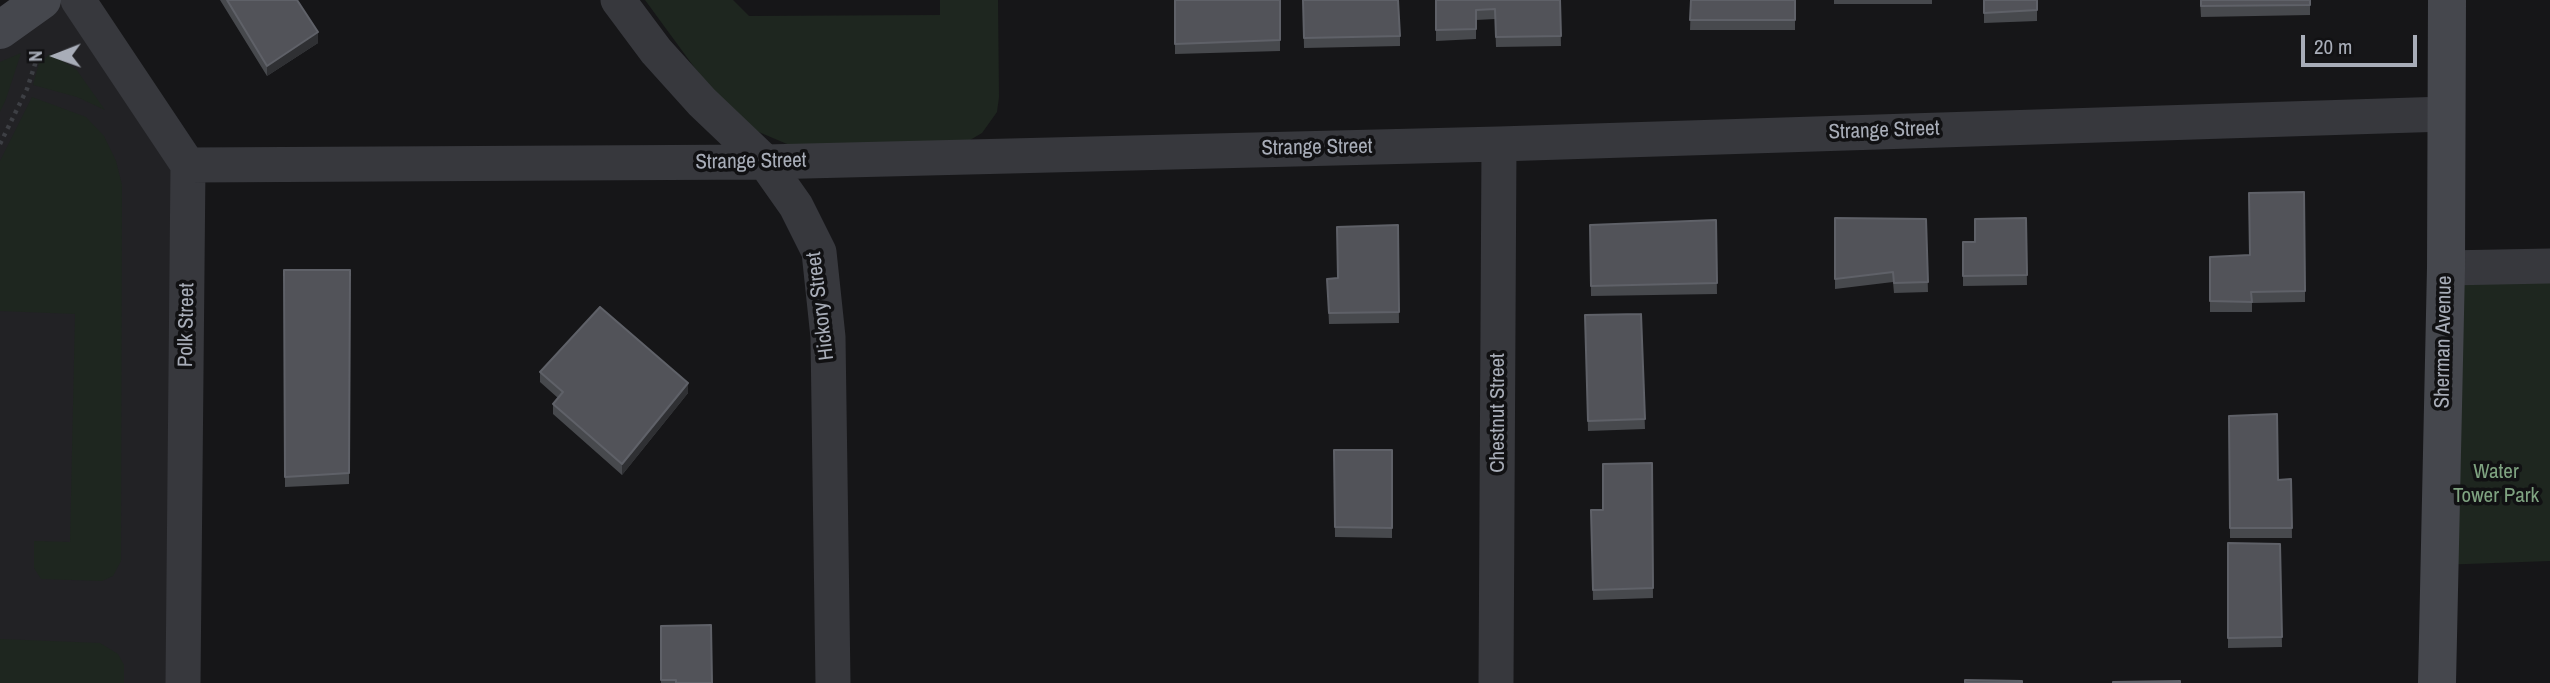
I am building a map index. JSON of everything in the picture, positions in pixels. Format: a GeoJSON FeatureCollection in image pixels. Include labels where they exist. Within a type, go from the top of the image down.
{"type":"FeatureCollection","features":[{"type":"Feature","properties":{"kind":"street"},"geometry":{"type":"LineString","coordinates":[[0,30],[42,0]]}},
{"type":"Feature","properties":{"kind":"street"},"geometry":{"type":"LineString","coordinates":[[78,0],[188,165]]}},
{"type":"Feature","properties":{"kind":"street","name":"Hickory Street"},"geometry":{"type":"LineString","coordinates":[[618,0],[656,51],[702,102],[765,162],[796,206],[818,252],[828,337],[833,683]]}},
{"type":"Feature","properties":{"kind":"street","name":"Sherman Avenue"},"geometry":{"type":"LineString","coordinates":[[2437,683],[2446,268],[2447,0]]}},
{"type":"Feature","properties":{"kind":"street","name":"Strange Street"},"geometry":{"type":"LineString","coordinates":[[188,165],[765,162],[1499,144],[2446,114]]}},
{"type":"Feature","properties":{"kind":"street","name":"Chestnut Street"},"geometry":{"type":"LineString","coordinates":[[1496,683],[1499,144]]}},
{"type":"Feature","properties":{"kind":"street","name":"Polk Street"},"geometry":{"type":"LineString","coordinates":[[183,683],[188,165]]}},
{"type":"Feature","properties":{"kind":"street"},"geometry":{"type":"LineString","coordinates":[[2446,268],[2550,267]]}},
{"type":"Feature","properties":{"kind":"path"},"geometry":{"type":"LineString","coordinates":[[0,144],[27,89],[37,58]]}},
{"type":"Feature","properties":{"kind":"shaded area"},"geometry":{"type":"Polygon","coordinates":[[[42,0],[78,0],[188,165],[183,683],[0,683],[0,30],[42,0]]]}},
{"type":"Feature","properties":{"kind":"green space"},"geometry":{"type":"Polygon","coordinates":[[[645,0],[733,0],[749,16],[940,15],[940,0],[998,0],[997,112],[982,133],[970,140],[810,147],[787,144],[754,130],[716,97],[645,0]]]}},
{"type":"Feature","properties":{"kind":"green space"},"geometry":{"type":"Polygon","coordinates":[[[21,53],[6,99],[0,112],[0,62],[21,53]]]}},
{"type":"Feature","properties":{"kind":"green space"},"geometry":{"type":"Polygon","coordinates":[[[50,54],[76,69],[105,110],[77,97],[33,85],[39,63],[50,54]]]}},
{"type":"Feature","properties":{"kind":"green space"},"geometry":{"type":"Polygon","coordinates":[[[32,97],[86,117],[104,136],[116,161],[122,185],[121,561],[113,576],[102,581],[41,579],[34,568],[34,541],[70,542],[75,314],[0,311],[0,161],[32,97]]]}},
{"type":"Feature","properties":{"kind":"green space","name":"Water Tower Park"},"geometry":{"type":"Polygon","coordinates":[[[2550,266],[2550,561],[2439,565],[2446,268],[2550,266]]]}},
{"type":"Feature","properties":{"kind":"green space"},"geometry":{"type":"Polygon","coordinates":[[[0,639],[100,643],[118,654],[124,665],[124,683],[0,683],[0,639]]]}},
{"type":"Feature","properties":{"kind":"building"},"geometry":{"type":"Polygon","coordinates":[[[227,0],[297,0],[318,32],[267,66],[227,0]]]}},
{"type":"Feature","properties":{"kind":"building"},"geometry":{"type":"Polygon","coordinates":[[[1175,0],[1280,0],[1280,40],[1175,44],[1175,0]]]}},
{"type":"Feature","properties":{"kind":"building"},"geometry":{"type":"Polygon","coordinates":[[[1303,0],[1398,0],[1400,36],[1304,38],[1303,0]]]}},
{"type":"Feature","properties":{"kind":"building"},"geometry":{"type":"Polygon","coordinates":[[[1436,0],[1560,0],[1561,36],[1496,37],[1495,9],[1476,10],[1476,29],[1436,30],[1436,0]]]}},
{"type":"Feature","properties":{"kind":"building"},"geometry":{"type":"Polygon","coordinates":[[[1691,0],[1795,0],[1795,20],[1690,20],[1691,0]]]}},
{"type":"Feature","properties":{"kind":"building"},"geometry":{"type":"Polygon","coordinates":[[[1984,0],[2037,0],[2037,10],[1984,13],[1984,0]]]}},
{"type":"Feature","properties":{"kind":"building"},"geometry":{"type":"Polygon","coordinates":[[[2201,0],[2310,0],[2310,5],[2201,6],[2201,0]]]}},
{"type":"Feature","properties":{"kind":"building"},"geometry":{"type":"Polygon","coordinates":[[[2304,192],[2305,291],[2251,292],[2252,302],[2210,301],[2210,257],[2250,255],[2249,193],[2304,192]]]}},
{"type":"Feature","properties":{"kind":"building"},"geometry":{"type":"Polygon","coordinates":[[[1835,218],[1926,219],[1928,282],[1894,283],[1893,272],[1835,279],[1835,218]]]}},
{"type":"Feature","properties":{"kind":"building"},"geometry":{"type":"Polygon","coordinates":[[[2026,218],[2027,275],[1963,276],[1963,242],[1975,242],[1975,219],[2026,218]]]}},
{"type":"Feature","properties":{"kind":"building"},"geometry":{"type":"Polygon","coordinates":[[[1716,220],[1717,283],[1591,286],[1590,225],[1716,220]]]}},
{"type":"Feature","properties":{"kind":"building"},"geometry":{"type":"Polygon","coordinates":[[[1398,225],[1399,312],[1329,313],[1327,279],[1338,278],[1337,227],[1398,225]]]}},
{"type":"Feature","properties":{"kind":"building"},"geometry":{"type":"Polygon","coordinates":[[[284,270],[350,270],[349,473],[285,477],[284,270]]]}},
{"type":"Feature","properties":{"kind":"building"},"geometry":{"type":"Polygon","coordinates":[[[600,307],[688,383],[622,464],[553,404],[563,392],[540,372],[600,307]]]}},
{"type":"Feature","properties":{"kind":"building"},"geometry":{"type":"Polygon","coordinates":[[[1641,314],[1645,419],[1588,421],[1585,315],[1641,314]]]}},
{"type":"Feature","properties":{"kind":"building"},"geometry":{"type":"Polygon","coordinates":[[[2277,414],[2278,480],[2291,479],[2292,528],[2230,528],[2229,416],[2277,414]]]}},
{"type":"Feature","properties":{"kind":"building"},"geometry":{"type":"Polygon","coordinates":[[[1334,450],[1392,450],[1392,528],[1335,527],[1334,450]]]}},
{"type":"Feature","properties":{"kind":"building"},"geometry":{"type":"Polygon","coordinates":[[[1652,463],[1653,588],[1593,590],[1591,510],[1603,510],[1603,464],[1652,463]]]}},
{"type":"Feature","properties":{"kind":"building"},"geometry":{"type":"Polygon","coordinates":[[[2228,543],[2280,544],[2282,637],[2228,638],[2228,543]]]}},
{"type":"Feature","properties":{"kind":"building"},"geometry":{"type":"Polygon","coordinates":[[[711,625],[712,683],[676,683],[676,680],[661,680],[661,626],[711,625]]]}},
{"type":"Feature","properties":{"kind":"building"},"geometry":{"type":"Polygon","coordinates":[[[1965,680],[2022,681],[2022,683],[1965,683],[1965,680]]]}},
{"type":"Feature","properties":{"kind":"building"},"geometry":{"type":"Polygon","coordinates":[[[2113,682],[2180,683],[2113,683],[2113,682]]]}}]}
